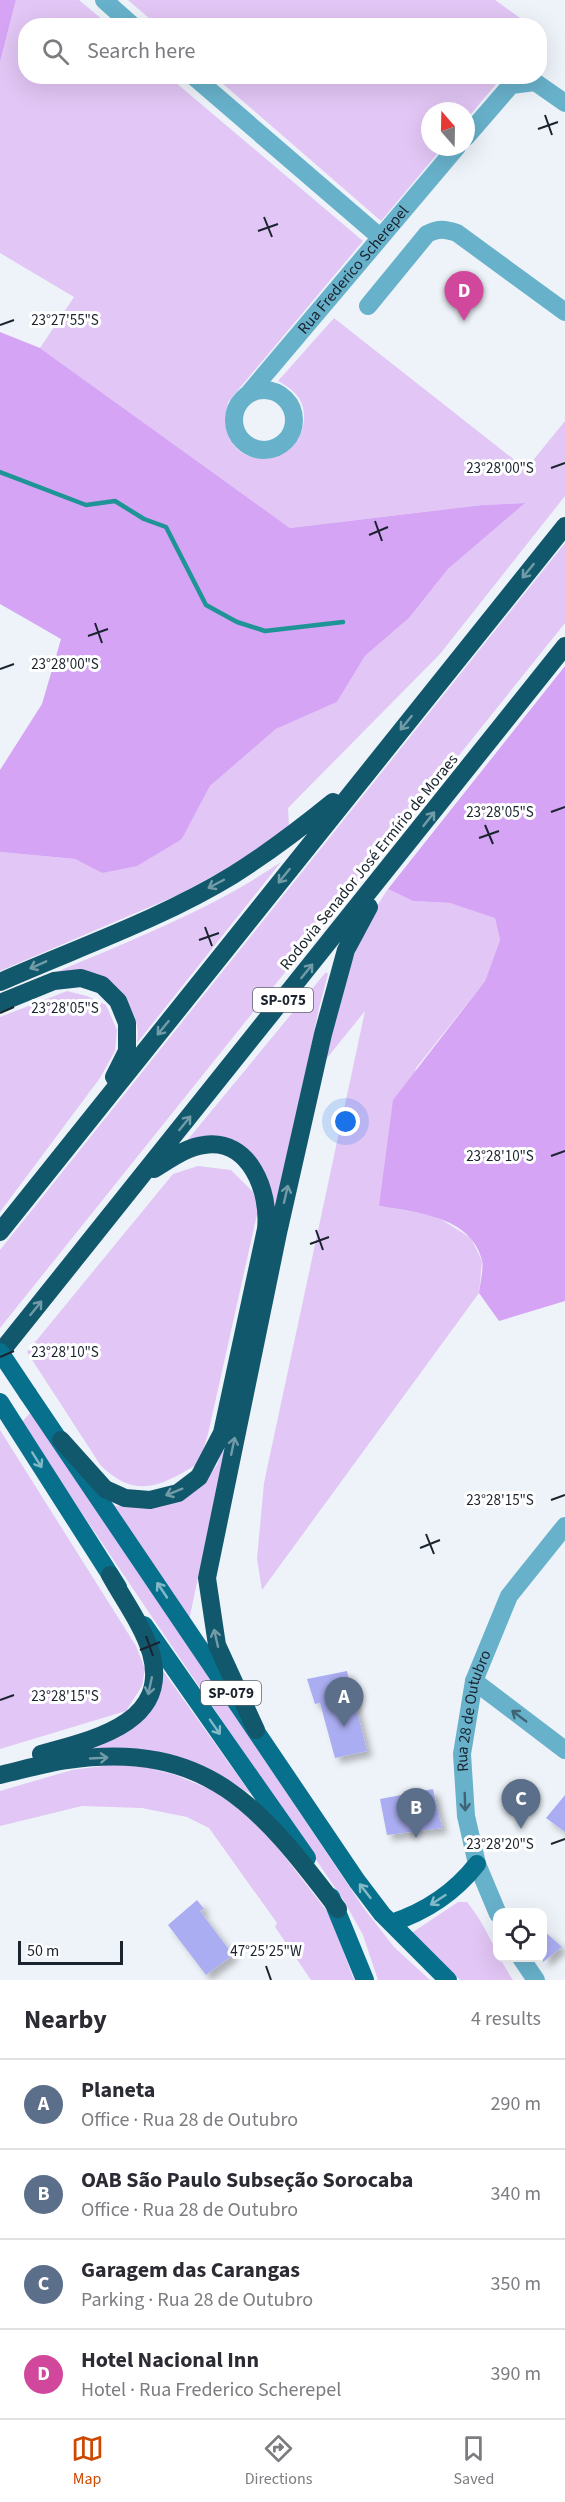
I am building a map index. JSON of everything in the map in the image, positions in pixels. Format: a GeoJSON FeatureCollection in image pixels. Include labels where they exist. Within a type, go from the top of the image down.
{"type":"FeatureCollection","features":[{"type":"Feature","properties":{"kind":"highway"},"geometry":{"type":"LineString","coordinates":[[0,1232],[565,526]]}},
{"type":"Feature","properties":{"kind":"highway","name":"Rodovia Senador José Ermírio de Moraes"},"geometry":{"type":"LineString","coordinates":[[0,1353],[388,871],[565,646]]}},
{"type":"Feature","properties":{"kind":"highway"},"geometry":{"type":"LineString","coordinates":[[0,982],[182,902],[232,876],[307,824],[364,776]]}},
{"type":"Feature","properties":{"kind":"highway"},"geometry":{"type":"LineString","coordinates":[[256,1730],[217,1645],[207,1578],[278,1233],[322,1034],[346,950],[388,871]]}},
{"type":"Feature","properties":{"kind":"highway"},"geometry":{"type":"LineString","coordinates":[[0,1003],[54,981],[81,978],[102,985],[118,1000],[127,1023],[127,1052],[100,1107]]}},
{"type":"Feature","properties":{"kind":"highway"},"geometry":{"type":"LineString","coordinates":[[61,1440],[105,1489],[125,1498],[150,1500],[178,1493],[199,1477],[222,1433],[266,1228],[268,1211],[264,1192],[256,1173],[246,1161],[222,1146],[203,1145],[178,1154],[142,1176]]}},
{"type":"Feature","properties":{"kind":"highway"},"geometry":{"type":"LineString","coordinates":[[0,1766],[101,1736],[126,1724],[140,1713],[152,1688],[151,1653],[110,1575]]}},
{"type":"Feature","properties":{"kind":"highway"},"geometry":{"type":"LineString","coordinates":[[0,1775],[67,1760],[131,1756],[173,1765],[207,1777],[233,1791],[256,1810],[294,1852],[338,1909]]}},
{"type":"Feature","properties":{"kind":"main road","name":"SP-079"},"geometry":{"type":"LineString","coordinates":[[0,1353],[61,1440],[357,1881],[391,1923],[448,1980]]}},
{"type":"Feature","properties":{"kind":"main road","name":"SP-079"},"geometry":{"type":"LineString","coordinates":[[3,1406],[110,1575],[311,1864],[338,1909],[365,1980]]}},
{"type":"Feature","properties":{"kind":"main road"},"geometry":{"type":"LineString","coordinates":[[391,1923],[428,1906],[455,1889],[477,1864]]}},
{"type":"Feature","properties":{"kind":"street"},"geometry":{"type":"LineString","coordinates":[[104,0],[124,18]]}},
{"type":"Feature","properties":{"kind":"street"},"geometry":{"type":"LineString","coordinates":[[202,84],[380,237]]}},
{"type":"Feature","properties":{"kind":"street"},"geometry":{"type":"LineString","coordinates":[[475,127],[511,85],[519,84]]}},
{"type":"Feature","properties":{"kind":"street"},"geometry":{"type":"LineString","coordinates":[[537,84],[565,103]]}},
{"type":"Feature","properties":{"kind":"street","name":"Rua Frederico Scherepel"},"geometry":{"type":"LineString","coordinates":[[250,392],[449,156]]}},
{"type":"Feature","properties":{"kind":"street"},"geometry":{"type":"LineString","coordinates":[[368,306],[427,234],[444,229],[457,233],[565,312]]}},
{"type":"Feature","properties":{"kind":"street","name":"Rua 28 de Outubro"},"geometry":{"type":"LineString","coordinates":[[495,1908],[477,1864],[466,1816],[462,1754],[474,1681],[509,1596],[565,1526]]}},
{"type":"Feature","properties":{"kind":"street"},"geometry":{"type":"LineString","coordinates":[[474,1681],[565,1750]]}},
{"type":"Feature","properties":{"kind":"street"},"geometry":{"type":"LineString","coordinates":[[524,1962],[536,1980]]}},
{"type":"Feature","properties":{"kind":"shaded area"},"geometry":{"type":"Polygon","coordinates":[[[0,0],[16,0],[0,62],[0,0]]]}},
{"type":"Feature","properties":{"kind":"shaded area"},"geometry":{"type":"Polygon","coordinates":[[[16,0],[79,0],[101,18],[18,18],[18,84],[177,84],[363,241],[228,402],[226,426],[233,444],[245,454],[260,458],[276,456],[291,448],[301,434],[304,415],[302,404],[296,394],[278,381],[334,318],[526,469],[565,421],[565,496],[440,654],[288,808],[289,827],[236,863],[180,894],[0,971],[0,852],[75,859],[102,873],[182,839],[210,786],[276,729],[337,702],[365,656],[409,618],[448,569],[524,503],[482,505],[290,528],[40,348],[74,297],[0,253],[0,62],[16,0]]]}},
{"type":"Feature","properties":{"kind":"shaded area"},"geometry":{"type":"Polygon","coordinates":[[[128,0],[495,0],[520,18],[149,18],[128,0]]]}},
{"type":"Feature","properties":{"kind":"shaded area"},"geometry":{"type":"Polygon","coordinates":[[[223,84],[496,84],[475,109],[475,102],[421,102],[421,156],[435,156],[381,221],[223,84]]]}},
{"type":"Feature","properties":{"kind":"shaded area"},"geometry":{"type":"Polygon","coordinates":[[[0,332],[40,348],[290,528],[482,505],[525,503],[448,569],[409,618],[365,656],[337,702],[276,729],[210,786],[182,839],[137,866],[102,873],[75,859],[0,852],[0,770],[42,704],[61,639],[0,604],[0,332]]]}},
{"type":"Feature","properties":{"kind":"shaded area"},"geometry":{"type":"Polygon","coordinates":[[[565,543],[565,623],[0,1328],[0,1250],[565,543]]]}},
{"type":"Feature","properties":{"kind":"shaded area"},"geometry":{"type":"Polygon","coordinates":[[[565,666],[565,1301],[499,1321],[479,1293],[482,1260],[476,1245],[466,1234],[454,1225],[425,1214],[379,1206],[393,1100],[485,981],[500,940],[495,918],[450,903],[413,901],[388,889],[565,666]]]}},
{"type":"Feature","properties":{"kind":"shaded area"},"geometry":{"type":"Polygon","coordinates":[[[281,862],[137,1043],[138,1030],[135,1019],[124,998],[43,978],[195,911],[281,862]]]}},
{"type":"Feature","properties":{"kind":"shaded area"},"geometry":{"type":"Polygon","coordinates":[[[388,889],[413,901],[450,903],[495,917],[500,940],[485,981],[416,1068],[379,1206],[434,1215],[471,1238],[482,1261],[479,1293],[262,1590],[257,1559],[264,1483],[365,1011],[323,1063],[341,995],[356,951],[365,929],[388,889]]]}},
{"type":"Feature","properties":{"kind":"shaded area"},"geometry":{"type":"Polygon","coordinates":[[[326,972],[328,974],[274,1224],[253,1161],[185,1143],[326,972]]]}},
{"type":"Feature","properties":{"kind":"shaded area"},"geometry":{"type":"Polygon","coordinates":[[[67,991],[87,996],[106,1005],[117,1030],[115,1051],[100,1078],[0,1212],[0,1017],[67,991]]]}},
{"type":"Feature","properties":{"kind":"shaded area"},"geometry":{"type":"Polygon","coordinates":[[[198,1166],[231,1170],[253,1192],[258,1210],[208,1434],[199,1463],[161,1483],[138,1486],[114,1477],[101,1466],[27,1352],[173,1174],[198,1166]]]}},
{"type":"Feature","properties":{"kind":"shaded area"},"geometry":{"type":"Polygon","coordinates":[[[31,1412],[363,1907],[394,1947],[430,1980],[378,1980],[363,1935],[344,1901],[21,1423],[31,1412]]]}},
{"type":"Feature","properties":{"kind":"shaded area"},"geometry":{"type":"Polygon","coordinates":[[[0,1430],[136,1646],[145,1669],[142,1686],[126,1711],[0,1749],[0,1430]]]}},
{"type":"Feature","properties":{"kind":"shaded area"},"geometry":{"type":"Polygon","coordinates":[[[229,1433],[189,1620],[103,1499],[117,1506],[154,1507],[201,1486],[217,1465],[229,1433]]]}},
{"type":"Feature","properties":{"kind":"shaded area"},"geometry":{"type":"Polygon","coordinates":[[[156,1661],[251,1794],[221,1778],[58,1757],[124,1731],[156,1661]]]}},
{"type":"Feature","properties":{"kind":"shaded area"},"geometry":{"type":"Polygon","coordinates":[[[126,1763],[173,1774],[212,1790],[257,1821],[330,1915],[354,1980],[311,1980],[275,1927],[277,1923],[209,1828],[187,1817],[142,1808],[82,1806],[0,1826],[0,1791],[72,1770],[126,1763]]]}},
{"type":"Feature","properties":{"kind":"shaded area"},"geometry":{"type":"Polygon","coordinates":[[[458,1902],[467,1902],[493,1945],[493,1962],[502,1962],[513,1980],[460,1980],[417,1939],[413,1932],[458,1902]]]}},
{"type":"Feature","properties":{"kind":"building"},"geometry":{"type":"Polygon","coordinates":[[[347,1671],[367,1751],[335,1758],[320,1703],[315,1704],[307,1679],[347,1671]]]}},
{"type":"Feature","properties":{"kind":"building"},"geometry":{"type":"Polygon","coordinates":[[[433,1789],[442,1828],[387,1835],[380,1799],[433,1789]]]}},
{"type":"Feature","properties":{"kind":"building"},"geometry":{"type":"Polygon","coordinates":[[[565,1795],[565,1832],[546,1818],[565,1795]]]}},
{"type":"Feature","properties":{"kind":"building"},"geometry":{"type":"Polygon","coordinates":[[[197,1900],[204,1909],[200,1911],[233,1955],[206,1975],[168,1925],[197,1900]]]}},
{"type":"Feature","properties":{"kind":"building"},"geometry":{"type":"Polygon","coordinates":[[[547,1934],[562,1947],[547,1959],[547,1934]]]}},
{"type":"Feature","properties":{"kind":"waterway"},"geometry":{"type":"LineString","coordinates":[[0,472],[86,505],[115,501],[144,519],[166,527],[206,605],[237,622],[265,631],[343,622]]}},
{"type":"Feature","properties":{"kind":"place","name":"Hotel Nacional Inn"},"geometry":{"type":"Point","coordinates":[464,321]}},
{"type":"Feature","properties":{"kind":"place","name":"Planeta"},"geometry":{"type":"Point","coordinates":[344,1727]}},
{"type":"Feature","properties":{"kind":"place","name":"Garagem das Carangas"},"geometry":{"type":"Point","coordinates":[521,1829]}},
{"type":"Feature","properties":{"kind":"place","name":"OAB São Paulo Subseção Sorocaba"},"geometry":{"type":"Point","coordinates":[416,1838]}}]}
